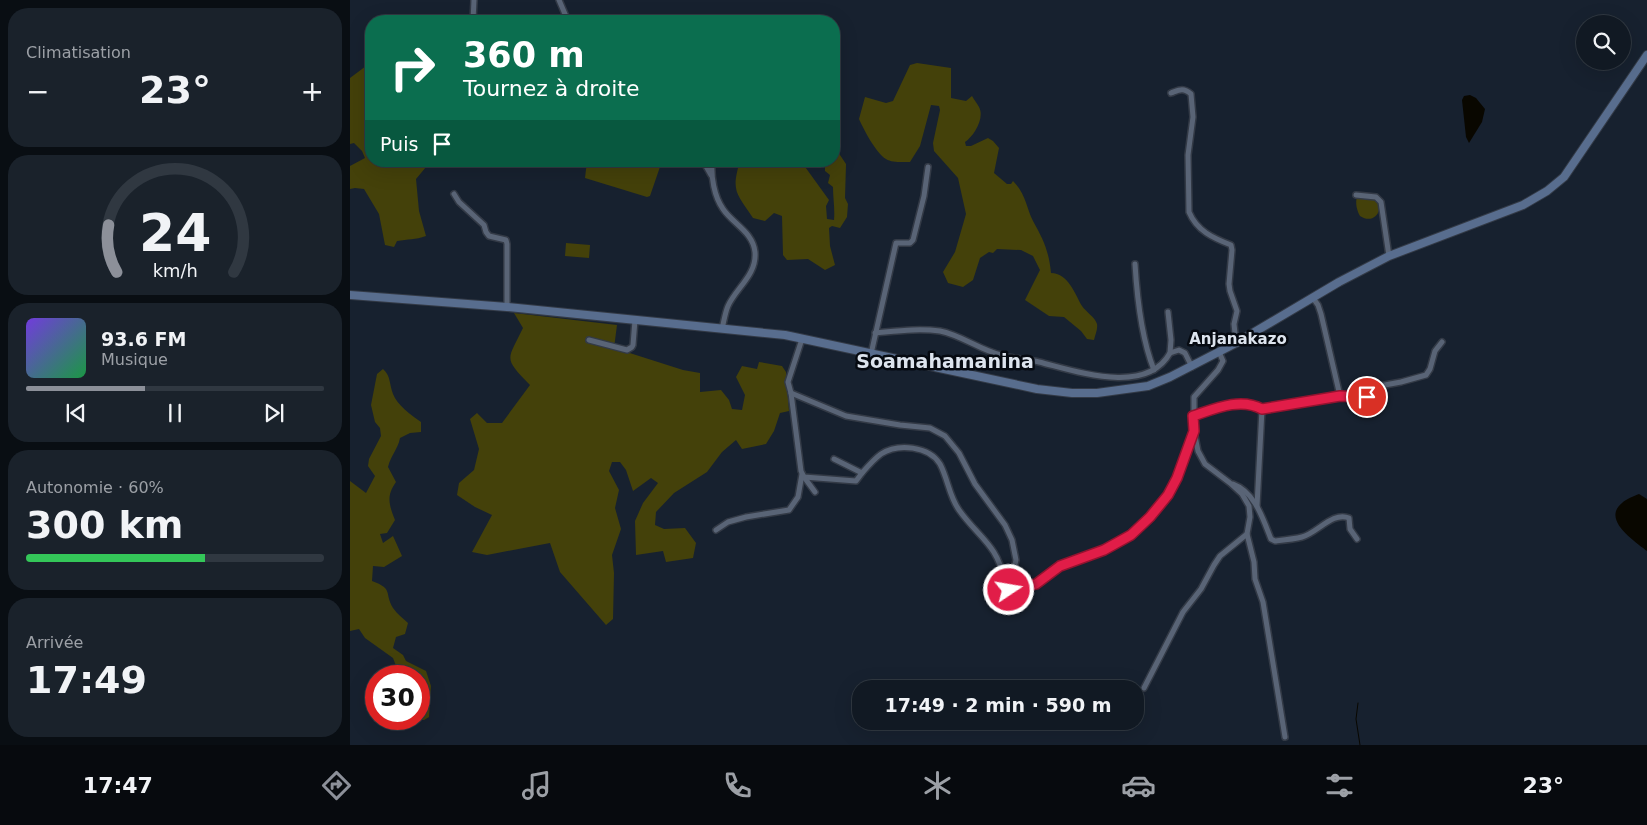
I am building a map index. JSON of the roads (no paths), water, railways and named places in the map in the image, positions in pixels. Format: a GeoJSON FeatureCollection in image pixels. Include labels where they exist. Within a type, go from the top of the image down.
{"type":"FeatureCollection","features":[{"type":"Feature","properties":{"kind":"main road"},"geometry":{"type":"LineString","coordinates":[[350,295],[507,307],[785,335],[1037,389],[1072,393],[1097,393],[1148,386],[1192,367],[1339,282],[1389,256],[1523,205],[1547,191],[1564,176],[1647,55]]}},
{"type":"Feature","properties":{"kind":"street"},"geometry":{"type":"LineString","coordinates":[[473,15],[474,0]]}},
{"type":"Feature","properties":{"kind":"street"},"geometry":{"type":"LineString","coordinates":[[558,0],[565,15]]}},
{"type":"Feature","properties":{"kind":"street"},"geometry":{"type":"LineString","coordinates":[[1171,93],[1181,89],[1191,94],[1193,117],[1188,155],[1189,212],[1203,232],[1231,245],[1229,284],[1237,311],[1234,324],[1236,343]]}},
{"type":"Feature","properties":{"kind":"street"},"geometry":{"type":"LineString","coordinates":[[706,167],[724,210],[750,238],[755,252],[754,266],[746,283],[728,305],[722,329]]}},
{"type":"Feature","properties":{"kind":"street"},"geometry":{"type":"LineString","coordinates":[[711,175],[712,167]]}},
{"type":"Feature","properties":{"kind":"street"},"geometry":{"type":"LineString","coordinates":[[871,354],[896,243],[910,243],[913,240],[924,196],[928,167]]}},
{"type":"Feature","properties":{"kind":"street"},"geometry":{"type":"LineString","coordinates":[[454,194],[459,202],[484,224],[489,236],[506,240],[507,307]]}},
{"type":"Feature","properties":{"kind":"street"},"geometry":{"type":"LineString","coordinates":[[1356,195],[1376,197],[1381,202],[1389,256]]}},
{"type":"Feature","properties":{"kind":"street"},"geometry":{"type":"LineString","coordinates":[[1135,264],[1136,286],[1145,344],[1154,370]]}},
{"type":"Feature","properties":{"kind":"street"},"geometry":{"type":"LineString","coordinates":[[1313,298],[1321,314],[1340,396]]}},
{"type":"Feature","properties":{"kind":"street"},"geometry":{"type":"LineString","coordinates":[[875,333],[909,329],[940,332],[1000,355],[1033,360],[1080,373],[1114,377],[1132,376],[1154,370],[1165,361],[1170,353],[1172,340],[1168,312]]}},
{"type":"Feature","properties":{"kind":"street"},"geometry":{"type":"LineString","coordinates":[[589,340],[628,350],[633,345],[635,320]]}},
{"type":"Feature","properties":{"kind":"street"},"geometry":{"type":"LineString","coordinates":[[802,339],[788,382],[799,460],[803,475],[815,492]]}},
{"type":"Feature","properties":{"kind":"street"},"geometry":{"type":"LineString","coordinates":[[1193,416],[1223,406],[1250,404],[1262,409],[1340,396],[1372,396],[1374,387],[1426,375],[1430,369],[1435,351],[1442,342]]}},
{"type":"Feature","properties":{"kind":"street"},"geometry":{"type":"LineString","coordinates":[[1170,353],[1179,350],[1185,353],[1192,367]]}},
{"type":"Feature","properties":{"kind":"street"},"geometry":{"type":"LineString","coordinates":[[1219,352],[1223,361],[1218,370],[1194,397],[1194,431],[1198,451],[1204,464],[1242,494],[1249,506],[1250,517],[1247,534],[1254,562],[1255,579],[1263,602],[1285,737]]}},
{"type":"Feature","properties":{"kind":"street"},"geometry":{"type":"LineString","coordinates":[[791,393],[846,416],[930,428],[945,436],[959,453],[975,484],[1006,525],[1012,540],[1016,560],[1009,583],[1009,590],[1036,584],[1060,566],[1104,550],[1131,535],[1150,517],[1168,495],[1184,462],[1194,431]]}},
{"type":"Feature","properties":{"kind":"street"},"geometry":{"type":"LineString","coordinates":[[1257,506],[1262,409]]}},
{"type":"Feature","properties":{"kind":"street"},"geometry":{"type":"LineString","coordinates":[[803,475],[856,481],[882,454],[887,452],[916,448],[932,454],[940,464],[952,499],[977,531],[991,545],[1002,566],[1004,580],[1009,583]]}},
{"type":"Feature","properties":{"kind":"street"},"geometry":{"type":"LineString","coordinates":[[834,459],[862,473]]}},
{"type":"Feature","properties":{"kind":"street"},"geometry":{"type":"LineString","coordinates":[[716,530],[728,522],[746,517],[789,510],[798,497],[803,475]]}},
{"type":"Feature","properties":{"kind":"street"},"geometry":{"type":"LineString","coordinates":[[1230,483],[1240,486],[1257,506],[1270,539],[1275,541],[1303,537],[1336,518],[1344,516],[1349,518],[1350,530],[1357,539]]}},
{"type":"Feature","properties":{"kind":"street"},"geometry":{"type":"LineString","coordinates":[[1144,688],[1183,612],[1201,589],[1220,556],[1247,534]]}},
{"type":"Feature","properties":{"kind":"waterway"},"geometry":{"type":"LineString","coordinates":[[1358,703],[1356,719],[1360,745]]}},
{"type":"Feature","properties":{"kind":"district","name":"Anjanakazo"},"geometry":{"type":"Point","coordinates":[1238,339]}},
{"type":"Feature","properties":{"kind":"district","name":"Soamahamanina"},"geometry":{"type":"Point","coordinates":[945,361]}}]}
